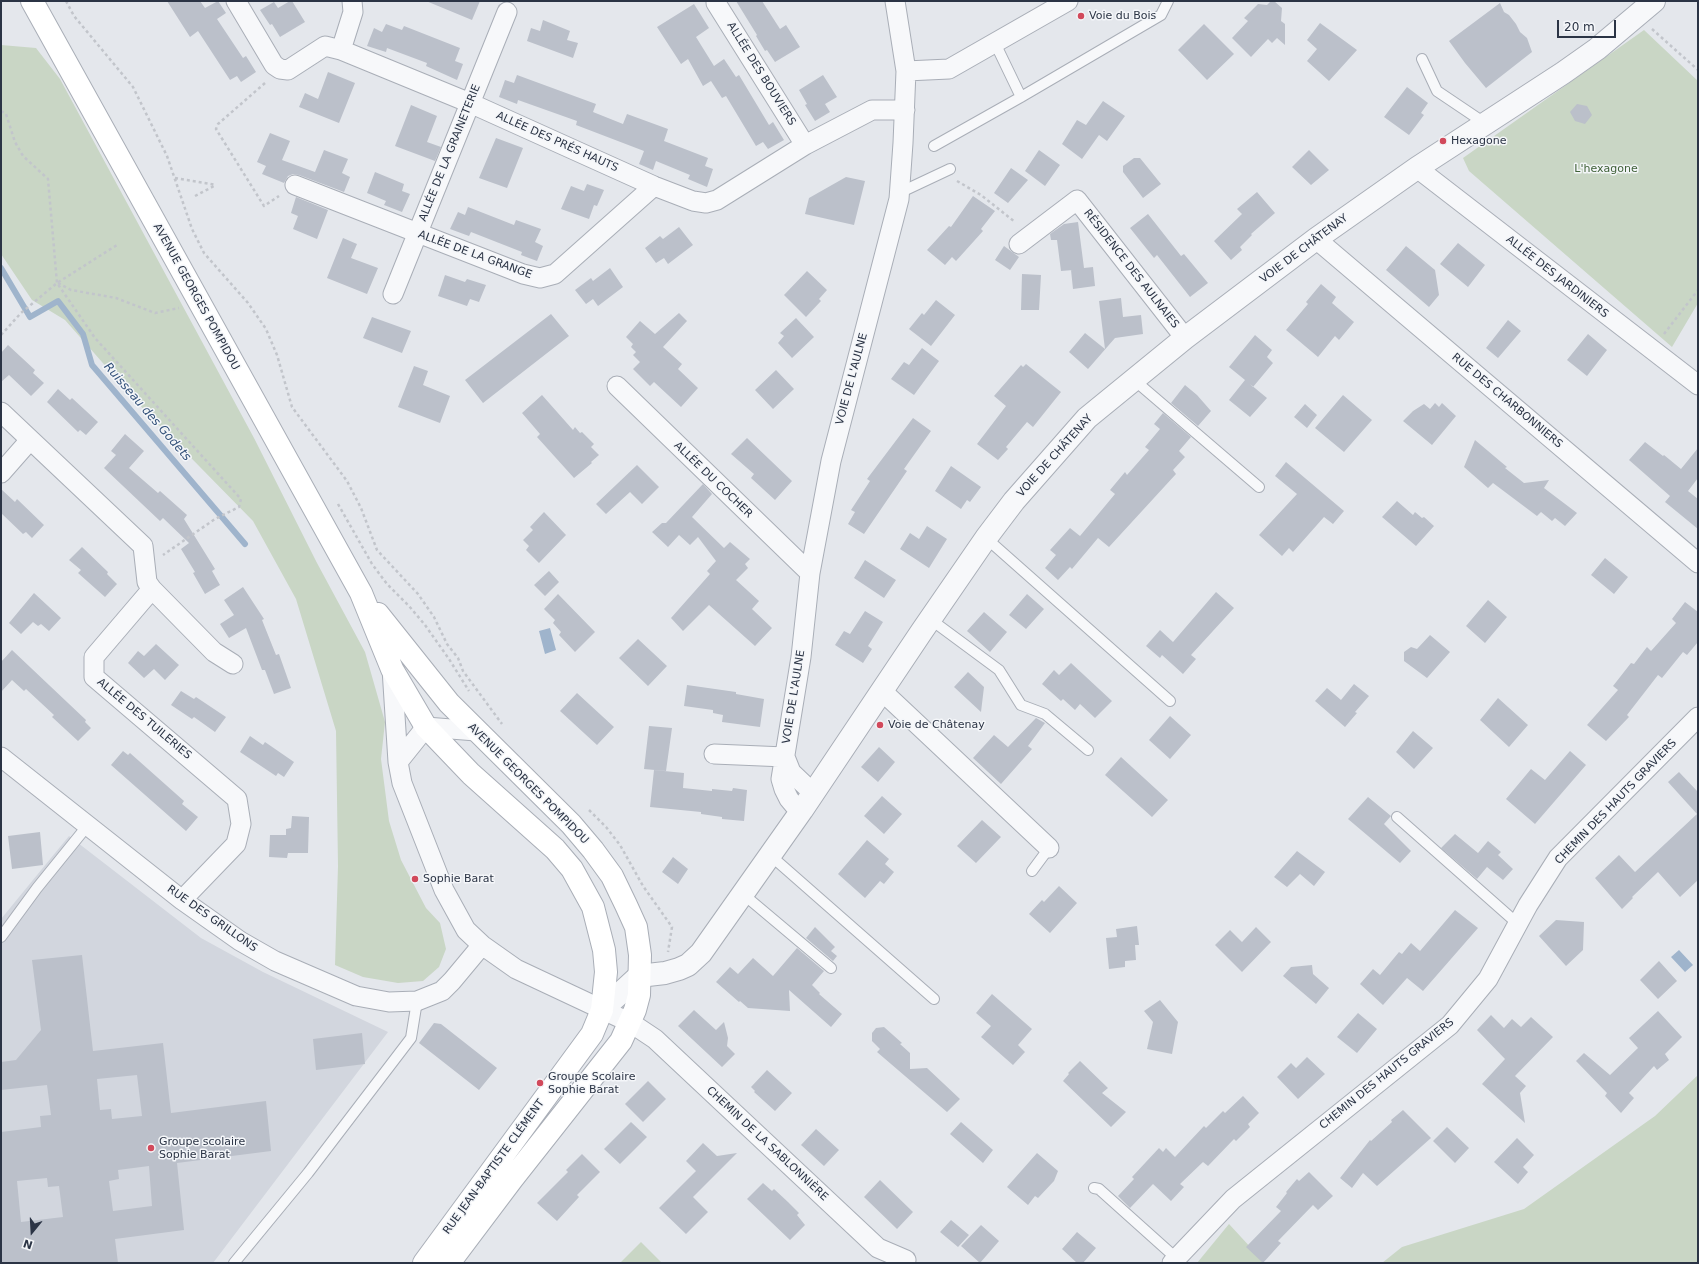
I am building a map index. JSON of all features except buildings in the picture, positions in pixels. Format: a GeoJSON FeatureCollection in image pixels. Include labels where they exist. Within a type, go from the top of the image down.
{"type":"FeatureCollection","features":[{"type":"Feature","properties":{"kind":"main road","name":"AVENUE GEORGES POMPIDOU"},"geometry":{"type":"LineString","coordinates":[[32,1],[362,593],[392,669],[426,728],[471,774],[555,849],[572,869],[593,907],[604,950],[605,984],[602,1010]]}},
{"type":"Feature","properties":{"kind":"main road","name":"AVENUE GEORGES POMPIDOU"},"geometry":{"type":"LineString","coordinates":[[362,593],[449,704],[571,824],[594,850],[612,876],[636,927],[640,955],[639,995],[631,1023]]}},
{"type":"Feature","properties":{"kind":"main road","name":"RUE JEAN-BAPTISTE CLÉMENT"},"geometry":{"type":"LineString","coordinates":[[424,1263],[592,1034],[602,1010]]}},
{"type":"Feature","properties":{"kind":"main road","name":"RUE JEAN-BAPTISTE CLÉMENT"},"geometry":{"type":"LineString","coordinates":[[449,1263],[513,1178],[621,1041],[631,1023]]}},
{"type":"Feature","properties":{"kind":"street"},"geometry":{"type":"LineString","coordinates":[[236,1],[274,65],[280,69]]}},
{"type":"Feature","properties":{"kind":"street"},"geometry":{"type":"LineString","coordinates":[[341,50],[353,12],[352,1]]}},
{"type":"Feature","properties":{"kind":"street","name":"VOIE DE L'AULNE"},"geometry":{"type":"LineString","coordinates":[[807,802],[794,805],[784,789],[782,780],[801,657],[810,573],[831,461],[899,193],[905,110],[906,71],[895,1]]}},
{"type":"Feature","properties":{"kind":"street"},"geometry":{"type":"LineString","coordinates":[[906,71],[949,69],[1068,1]]}},
{"type":"Feature","properties":{"kind":"street","name":"VOIE DE CHÂTENAY"},"geometry":{"type":"LineString","coordinates":[[639,976],[665,973],[688,965],[705,947],[807,802],[986,538],[1014,501],[1087,418],[1185,338],[1316,239],[1417,168],[1486,124],[1597,49],[1654,1]]}},
{"type":"Feature","properties":{"kind":"street","name":"ALLÉE DES BOUVIERS"},"geometry":{"type":"LineString","coordinates":[[716,4],[806,145]]}},
{"type":"Feature","properties":{"kind":"street","name":"ALLÉE DE LA GRAINETERIE"},"geometry":{"type":"LineString","coordinates":[[393,294],[507,12]]}},
{"type":"Feature","properties":{"kind":"street","name":"ALLÉE DES PRÉS HAUTS"},"geometry":{"type":"LineString","coordinates":[[280,69],[288,70],[325,46],[341,50],[470,103],[654,186],[693,201],[706,203],[717,200],[806,145],[872,110],[905,110]]}},
{"type":"Feature","properties":{"kind":"street","name":"ALLÉE DES JARDINIERS"},"geometry":{"type":"LineString","coordinates":[[1417,168],[1652,351],[1698,385]]}},
{"type":"Feature","properties":{"kind":"street","name":"ALLÉE DE LA GRANGE"},"geometry":{"type":"LineString","coordinates":[[295,185],[523,274],[540,278],[555,274],[654,186]]}},
{"type":"Feature","properties":{"kind":"street","name":"RÉSIDENCE DES AULNAIES"},"geometry":{"type":"LineString","coordinates":[[1025,240],[1077,200],[1185,338]]}},
{"type":"Feature","properties":{"kind":"street","name":"RUE DES CHARBONNIERS"},"geometry":{"type":"LineString","coordinates":[[1316,239],[1698,563]]}},
{"type":"Feature","properties":{"kind":"street","name":"ALLÉE DU COCHER"},"geometry":{"type":"LineString","coordinates":[[617,386],[810,573]]}},
{"type":"Feature","properties":{"kind":"street"},"geometry":{"type":"LineString","coordinates":[[1,412],[143,546],[147,582],[152,589],[214,652],[233,664]]}},
{"type":"Feature","properties":{"kind":"street"},"geometry":{"type":"LineString","coordinates":[[1,473],[30,440]]}},
{"type":"Feature","properties":{"kind":"street","name":"ALLÉE DES TUILERIES"},"geometry":{"type":"LineString","coordinates":[[152,589],[94,657],[94,677],[237,799],[241,824],[236,844],[182,900]]}},
{"type":"Feature","properties":{"kind":"street"},"geometry":{"type":"LineString","coordinates":[[392,669],[398,762],[402,783],[444,890],[466,930],[482,945],[516,969],[602,1010],[639,976]]}},
{"type":"Feature","properties":{"kind":"street"},"geometry":{"type":"LineString","coordinates":[[882,691],[1049,848]]}},
{"type":"Feature","properties":{"kind":"street","name":"CHEMIN DES HAUTS GRAVIERS"},"geometry":{"type":"LineString","coordinates":[[1174,1261],[1233,1199],[1450,1025],[1488,979],[1518,924],[1558,858],[1698,717]]}},
{"type":"Feature","properties":{"kind":"street"},"geometry":{"type":"LineString","coordinates":[[398,762],[426,728],[476,731]]}},
{"type":"Feature","properties":{"kind":"street"},"geometry":{"type":"LineString","coordinates":[[714,754],[785,757]]}},
{"type":"Feature","properties":{"kind":"street","name":"RUE DES GRILLONS"},"geometry":{"type":"LineString","coordinates":[[1,757],[182,900],[240,941],[275,961],[356,996],[389,1002],[417,1001],[442,991],[482,945]]}},
{"type":"Feature","properties":{"kind":"street","name":"CHEMIN DE LA SABLONNIÈRE"},"geometry":{"type":"LineString","coordinates":[[602,1010],[631,1023],[655,1039],[878,1248],[905,1261]]}},
{"type":"Feature","properties":{"kind":"lane"},"geometry":{"type":"LineString","coordinates":[[934,146],[1161,15],[1168,1]]}},
{"type":"Feature","properties":{"kind":"lane"},"geometry":{"type":"LineString","coordinates":[[995,43],[1021,97]]}},
{"type":"Feature","properties":{"kind":"lane"},"geometry":{"type":"LineString","coordinates":[[1422,59],[1438,91],[1486,124]]}},
{"type":"Feature","properties":{"kind":"lane"},"geometry":{"type":"LineString","coordinates":[[899,193],[950,169]]}},
{"type":"Feature","properties":{"kind":"lane"},"geometry":{"type":"LineString","coordinates":[[1133,379],[1259,487]]}},
{"type":"Feature","properties":{"kind":"lane"},"geometry":{"type":"LineString","coordinates":[[986,538],[1170,701]]}},
{"type":"Feature","properties":{"kind":"lane"},"geometry":{"type":"LineString","coordinates":[[930,619],[999,670],[1021,705],[1044,714],[1088,750]]}},
{"type":"Feature","properties":{"kind":"lane"},"geometry":{"type":"LineString","coordinates":[[1397,817],[1518,924]]}},
{"type":"Feature","properties":{"kind":"lane"},"geometry":{"type":"LineString","coordinates":[[1,937],[88,825]]}},
{"type":"Feature","properties":{"kind":"lane"},"geometry":{"type":"LineString","coordinates":[[1032,871],[1049,848]]}},
{"type":"Feature","properties":{"kind":"lane"},"geometry":{"type":"LineString","coordinates":[[770,855],[934,999]]}},
{"type":"Feature","properties":{"kind":"lane"},"geometry":{"type":"LineString","coordinates":[[743,894],[831,968]]}},
{"type":"Feature","properties":{"kind":"lane"},"geometry":{"type":"LineString","coordinates":[[234,1263],[308,1172],[411,1038],[417,1001]]}},
{"type":"Feature","properties":{"kind":"lane"},"geometry":{"type":"LineString","coordinates":[[1094,1188],[1099,1189],[1174,1261]]}},
{"type":"Feature","properties":{"kind":"path"},"geometry":{"type":"LineString","coordinates":[[66,1],[74,16],[133,86],[167,156],[192,229],[204,253],[248,303],[266,329],[277,355],[292,407],[347,481],[361,508],[377,550],[418,594],[434,617],[447,644],[458,658],[463,671],[486,703],[480,702]]}},
{"type":"Feature","properties":{"kind":"path"},"geometry":{"type":"LineString","coordinates":[[1638,15],[1698,70]]}},
{"type":"Feature","properties":{"kind":"path"},"geometry":{"type":"LineString","coordinates":[[280,69],[218,124],[216,129],[264,206],[295,185]]}},
{"type":"Feature","properties":{"kind":"path"},"geometry":{"type":"LineString","coordinates":[[1,111],[6,114],[15,142],[23,156],[48,179],[58,283],[95,338],[241,499],[239,507],[215,519],[170,552],[146,566]]}},
{"type":"Feature","properties":{"kind":"path"},"geometry":{"type":"LineString","coordinates":[[175,178],[216,185],[195,196]]}},
{"type":"Feature","properties":{"kind":"path"},"geometry":{"type":"LineString","coordinates":[[951,184],[958,181],[981,195],[1025,240]]}},
{"type":"Feature","properties":{"kind":"path"},"geometry":{"type":"LineString","coordinates":[[1,335],[21,313],[58,283],[117,245]]}},
{"type":"Feature","properties":{"kind":"path"},"geometry":{"type":"LineString","coordinates":[[58,283],[71,290],[116,298],[155,313],[180,307]]}},
{"type":"Feature","properties":{"kind":"path"},"geometry":{"type":"LineString","coordinates":[[1652,351],[1698,290]]}},
{"type":"Feature","properties":{"kind":"path"},"geometry":{"type":"LineString","coordinates":[[337,502],[372,564],[386,584],[409,606],[425,625],[450,659],[470,694]]}},
{"type":"Feature","properties":{"kind":"shaded area","name":"Groupe scolaire Sophie Barat"},"geometry":{"type":"Polygon","coordinates":[[[69,836],[201,938],[263,972],[388,1032],[213,1263],[1,1263],[1,919],[69,836]]]}},
{"type":"Feature","properties":{"kind":"green space","name":"L'hexagone"},"geometry":{"type":"Polygon","coordinates":[[[1644,30],[1698,81],[1698,303],[1672,347],[1469,171],[1463,158],[1644,30]]]}},
{"type":"Feature","properties":{"kind":"green space"},"geometry":{"type":"Polygon","coordinates":[[[1,45],[36,48],[60,79],[254,438],[317,563],[365,652],[385,722],[381,759],[389,821],[401,860],[426,908],[440,923],[446,949],[439,967],[423,981],[398,983],[363,977],[335,965],[338,866],[336,731],[296,599],[253,521],[146,412],[65,320],[32,300],[1,254],[1,45]]]}},
{"type":"Feature","properties":{"kind":"green space"},"geometry":{"type":"Polygon","coordinates":[[[1698,1075],[1698,1263],[1382,1263],[1402,1247],[1524,1209],[1655,1116],[1698,1075]]]}},
{"type":"Feature","properties":{"kind":"green space"},"geometry":{"type":"Polygon","coordinates":[[[1229,1224],[1265,1263],[1197,1263],[1229,1224]]]}},
{"type":"Feature","properties":{"kind":"green space"},"geometry":{"type":"Polygon","coordinates":[[[641,1242],[662,1263],[620,1263],[641,1242]]]}},
{"type":"Feature","properties":{"kind":"water"},"geometry":{"type":"Polygon","coordinates":[[[550,628],[556,650],[545,654],[539,631],[550,628]]]}},
{"type":"Feature","properties":{"kind":"water"},"geometry":{"type":"Polygon","coordinates":[[[1679,950],[1693,965],[1685,972],[1671,957],[1679,950]]]}},
{"type":"Feature","properties":{"kind":"waterway","name":"Ruisseau des Godets"},"geometry":{"type":"LineString","coordinates":[[1,268],[30,317],[58,301],[83,334],[92,365],[245,544]]}},
{"type":"Feature","properties":{"kind":"place","name":"Voie du Bois"},"geometry":{"type":"Point","coordinates":[1081,16]}},
{"type":"Feature","properties":{"kind":"place","name":"Hexagone"},"geometry":{"type":"Point","coordinates":[1443,141]}},
{"type":"Feature","properties":{"kind":"place","name":"Voie de Châtenay"},"geometry":{"type":"Point","coordinates":[880,725]}},
{"type":"Feature","properties":{"kind":"place","name":"Sophie Barat"},"geometry":{"type":"Point","coordinates":[415,879]}},
{"type":"Feature","properties":{"kind":"place","name":"Groupe Scolaire Sophie Barat"},"geometry":{"type":"Point","coordinates":[540,1083]}},
{"type":"Feature","properties":{"kind":"place","name":"Groupe scolaire Sophie Barat"},"geometry":{"type":"Point","coordinates":[151,1148]}}]}
